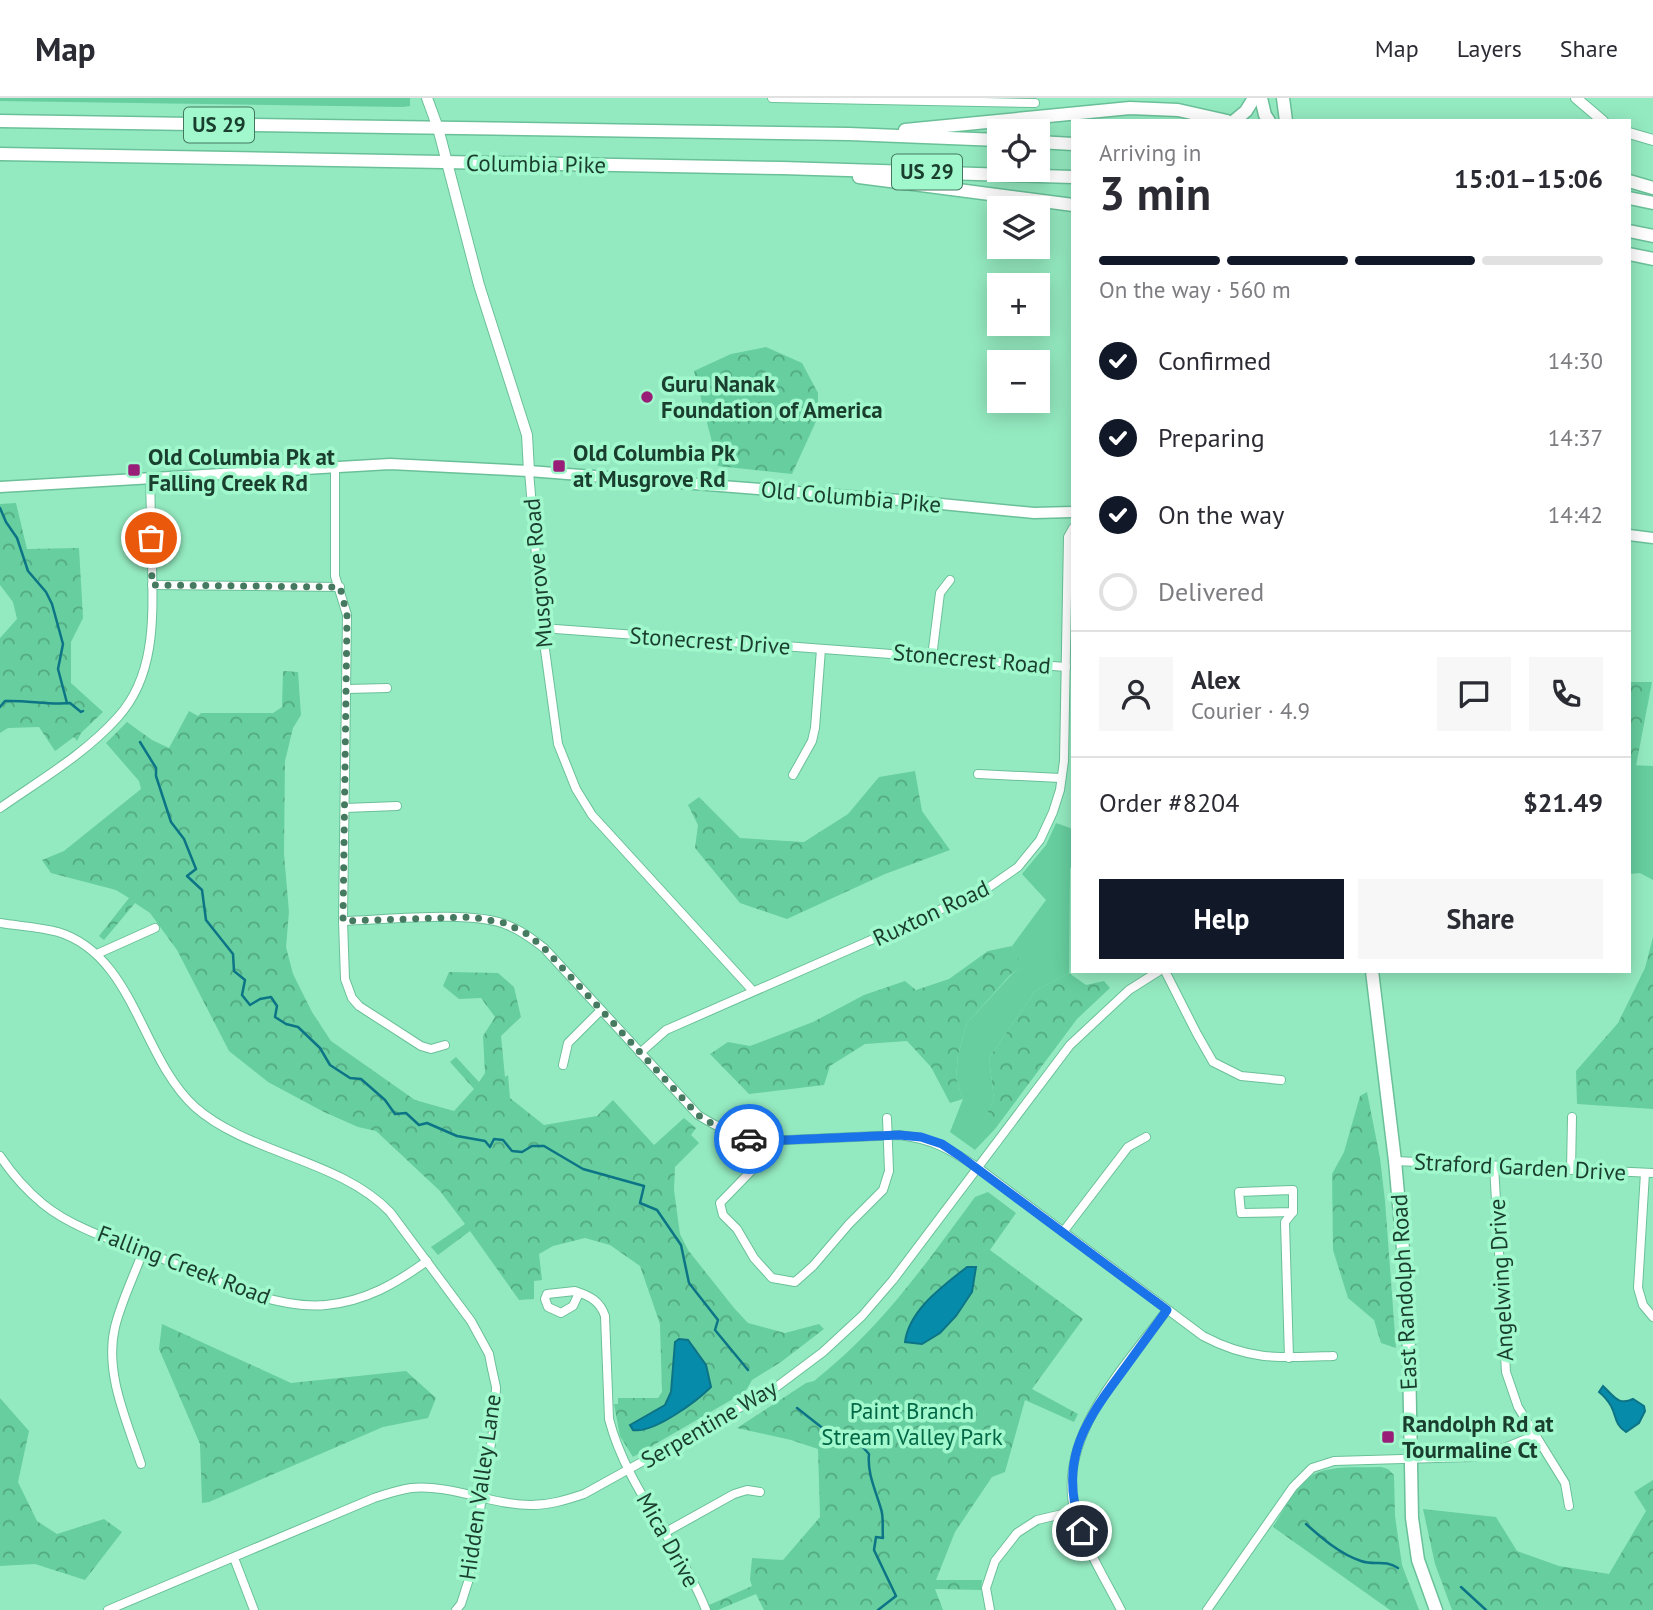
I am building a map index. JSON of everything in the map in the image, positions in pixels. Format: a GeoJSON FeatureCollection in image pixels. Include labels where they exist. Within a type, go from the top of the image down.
{"type":"FeatureCollection","features":[{"type":"Feature","properties":{"kind":"main road"},"geometry":{"type":"LineString","coordinates":[[1236,119],[1246,111],[1254,98]]}},
{"type":"Feature","properties":{"kind":"main road"},"geometry":{"type":"LineString","coordinates":[[1261,98],[1268,119]]}},
{"type":"Feature","properties":{"kind":"main road"},"geometry":{"type":"LineString","coordinates":[[1283,98],[1286,119]]}},
{"type":"Feature","properties":{"kind":"main road"},"geometry":{"type":"LineString","coordinates":[[849,134],[1129,108],[1178,110],[1218,119]]}},
{"type":"Feature","properties":{"kind":"main road","name":"Columbia Pike"},"geometry":{"type":"LineString","coordinates":[[0,121],[849,134],[987,140]]}},
{"type":"Feature","properties":{"kind":"main road"},"geometry":{"type":"LineString","coordinates":[[1050,143],[1071,144]]}},
{"type":"Feature","properties":{"kind":"main road","name":"Columbia Pike"},"geometry":{"type":"LineString","coordinates":[[0,154],[782,168],[1071,177]]}},
{"type":"Feature","properties":{"kind":"main road"},"geometry":{"type":"LineString","coordinates":[[782,168],[1071,205]]}},
{"type":"Feature","properties":{"kind":"main road"},"geometry":{"type":"LineString","coordinates":[[1631,182],[1653,188]]}},
{"type":"Feature","properties":{"kind":"main road"},"geometry":{"type":"LineString","coordinates":[[1631,198],[1653,203]]}},
{"type":"Feature","properties":{"kind":"main road"},"geometry":{"type":"LineString","coordinates":[[1631,231],[1653,236]]}},
{"type":"Feature","properties":{"kind":"main road"},"geometry":{"type":"LineString","coordinates":[[1631,254],[1653,259]]}},
{"type":"Feature","properties":{"kind":"main road","name":"Old Columbia Pike"},"geometry":{"type":"LineString","coordinates":[[0,487],[390,464],[529,471],[1034,513],[1071,512]]}},
{"type":"Feature","properties":{"kind":"main road"},"geometry":{"type":"LineString","coordinates":[[1631,535],[1653,538]]}},
{"type":"Feature","properties":{"kind":"main road","name":"East Randolph Road"},"geometry":{"type":"LineString","coordinates":[[1373,973],[1408,1304],[1412,1518],[1418,1560],[1436,1610]]}},
{"type":"Feature","properties":{"kind":"street","name":"Musgrove Road"},"geometry":{"type":"LineString","coordinates":[[428,98],[479,285],[527,435],[542,628],[563,763],[592,815],[752,991]]}},
{"type":"Feature","properties":{"kind":"street"},"geometry":{"type":"LineString","coordinates":[[1576,98],[1600,119]]}},
{"type":"Feature","properties":{"kind":"street"},"geometry":{"type":"LineString","coordinates":[[772,99],[1035,103]]}},
{"type":"Feature","properties":{"kind":"street"},"geometry":{"type":"LineString","coordinates":[[1631,134],[1653,140]]}},
{"type":"Feature","properties":{"kind":"street"},"geometry":{"type":"LineString","coordinates":[[335,467],[335,576],[347,615],[343,921],[345,979],[359,1006],[421,1046],[431,1049],[445,1045]]}},
{"type":"Feature","properties":{"kind":"street"},"geometry":{"type":"LineString","coordinates":[[0,808],[88,746],[121,715],[144,670],[153,632],[150,479]]}},
{"type":"Feature","properties":{"kind":"street","name":"Ruxton Road"},"geometry":{"type":"LineString","coordinates":[[640,1053],[666,1030],[943,910],[985,890],[1018,867],[1040,840],[1060,790],[1064,761],[1068,537],[1071,532]]}},
{"type":"Feature","properties":{"kind":"street"},"geometry":{"type":"LineString","coordinates":[[932,657],[940,593],[950,580]]}},
{"type":"Feature","properties":{"kind":"street"},"geometry":{"type":"LineString","coordinates":[[152,585],[340,587]]}},
{"type":"Feature","properties":{"kind":"street","name":"Stonecrest Drive"},"geometry":{"type":"LineString","coordinates":[[542,628],[879,652]]}},
{"type":"Feature","properties":{"kind":"street"},"geometry":{"type":"LineString","coordinates":[[793,775],[812,741],[815,728],[821,649]]}},
{"type":"Feature","properties":{"kind":"street","name":"Stonecrest Road"},"geometry":{"type":"LineString","coordinates":[[879,652],[1066,667]]}},
{"type":"Feature","properties":{"kind":"street"},"geometry":{"type":"LineString","coordinates":[[347,689],[387,688]]}},
{"type":"Feature","properties":{"kind":"street"},"geometry":{"type":"LineString","coordinates":[[978,774],[1060,778]]}},
{"type":"Feature","properties":{"kind":"street"},"geometry":{"type":"LineString","coordinates":[[345,808],[397,806]]}},
{"type":"Feature","properties":{"kind":"street"},"geometry":{"type":"LineString","coordinates":[[343,921],[472,917],[505,923],[527,934],[544,948],[698,1115],[721,1129],[745,1138],[764,1141],[886,1136],[921,1137],[942,1144],[977,1167],[1203,1336],[1227,1349],[1248,1355],[1333,1356]]}},
{"type":"Feature","properties":{"kind":"street","name":"Hidden Valley Lane"},"geometry":{"type":"LineString","coordinates":[[0,923],[58,932],[97,954],[113,971],[175,1084],[196,1107],[223,1126],[341,1178],[376,1198],[471,1321],[489,1354],[496,1387],[495,1419],[468,1582],[461,1604],[456,1610]]}},
{"type":"Feature","properties":{"kind":"street"},"geometry":{"type":"LineString","coordinates":[[97,954],[155,928]]}},
{"type":"Feature","properties":{"kind":"street","name":"Serpentine Way"},"geometry":{"type":"LineString","coordinates":[[108,1610],[374,1498],[398,1491],[431,1489],[527,1505],[553,1504],[584,1494],[775,1388],[823,1352],[862,1316],[893,1280],[1070,1045],[1129,990],[1156,973]]}},
{"type":"Feature","properties":{"kind":"street"},"geometry":{"type":"LineString","coordinates":[[1165,973],[1213,1062],[1241,1076],[1281,1080]]}},
{"type":"Feature","properties":{"kind":"street"},"geometry":{"type":"LineString","coordinates":[[562,1065],[568,1043],[601,1010]]}},
{"type":"Feature","properties":{"kind":"street"},"geometry":{"type":"LineString","coordinates":[[1571,1170],[1572,1117]]}},
{"type":"Feature","properties":{"kind":"street"},"geometry":{"type":"LineString","coordinates":[[764,1141],[757,1166],[720,1203],[723,1214],[737,1229],[754,1258],[772,1279],[795,1282],[883,1190],[889,1171],[887,1118]]}},
{"type":"Feature","properties":{"kind":"street"},"geometry":{"type":"LineString","coordinates":[[1063,1232],[1128,1147],[1146,1137]]}},
{"type":"Feature","properties":{"kind":"street","name":"Falling Creek Road"},"geometry":{"type":"LineString","coordinates":[[0,1156],[19,1182],[62,1217],[258,1296],[288,1303],[325,1305],[365,1298],[394,1285],[427,1261]]}},
{"type":"Feature","properties":{"kind":"street","name":"Straford Garden Drive"},"geometry":{"type":"LineString","coordinates":[[1395,1161],[1649,1173],[1638,1288],[1643,1305],[1653,1317]]}},
{"type":"Feature","properties":{"kind":"street","name":"Angelwing Drive"},"geometry":{"type":"LineString","coordinates":[[1494,1166],[1506,1372],[1518,1407],[1565,1483],[1569,1506]]}},
{"type":"Feature","properties":{"kind":"street"},"geometry":{"type":"LineString","coordinates":[[1289,1357],[1286,1222],[1293,1212],[1293,1189],[1239,1192],[1241,1213],[1293,1212]]}},
{"type":"Feature","properties":{"kind":"street"},"geometry":{"type":"LineString","coordinates":[[141,1464],[117,1391],[112,1356],[115,1327],[144,1251]]}},
{"type":"Feature","properties":{"kind":"street","name":"Mica Drive"},"geometry":{"type":"LineString","coordinates":[[579,1293],[593,1298],[606,1316],[609,1419],[613,1436],[629,1471],[706,1610]]}},
{"type":"Feature","properties":{"kind":"street"},"geometry":{"type":"LineString","coordinates":[[1121,1610],[1074,1511],[1073,1467],[1082,1432],[1101,1399],[1167,1310]]}},
{"type":"Feature","properties":{"kind":"street"},"geometry":{"type":"LineString","coordinates":[[1207,1610],[1293,1487],[1312,1468],[1334,1461],[1471,1457],[1492,1453],[1536,1435]]}},
{"type":"Feature","properties":{"kind":"street"},"geometry":{"type":"LineString","coordinates":[[664,1533],[734,1494],[747,1490],[760,1493]]}},
{"type":"Feature","properties":{"kind":"street"},"geometry":{"type":"LineString","coordinates":[[990,1610],[986,1588],[995,1561],[1017,1532],[1037,1520],[1074,1511]]}},
{"type":"Feature","properties":{"kind":"street"},"geometry":{"type":"LineString","coordinates":[[234,1558],[254,1610]]}},
{"type":"Feature","properties":{"kind":"street"},"geometry":{"type":"LineString","coordinates":[[132,1600],[136,1610]]}},
{"type":"Feature","properties":{"kind":"green space"},"geometry":{"type":"Polygon","coordinates":[[[0,98],[410,98],[410,106],[0,101],[0,98]]]}},
{"type":"Feature","properties":{"kind":"green space"},"geometry":{"type":"Polygon","coordinates":[[[766,347],[802,363],[818,393],[818,417],[792,474],[718,466],[694,371],[731,354],[766,347]]]}},
{"type":"Feature","properties":{"kind":"green space"},"geometry":{"type":"Polygon","coordinates":[[[16,503],[27,549],[79,548],[83,618],[71,642],[71,683],[103,712],[81,733],[77,741],[74,737],[55,751],[39,727],[8,728],[0,733],[0,638],[17,619],[13,602],[0,585],[0,504],[16,503]]]}},
{"type":"Feature","properties":{"kind":"green space"},"geometry":{"type":"Polygon","coordinates":[[[283,671],[298,672],[301,715],[293,728],[285,761],[284,854],[289,912],[286,947],[293,974],[312,1012],[331,1041],[415,1100],[454,1111],[474,1089],[450,1062],[456,1057],[479,1082],[485,1073],[483,1036],[495,1017],[481,998],[459,999],[443,986],[449,972],[498,973],[514,987],[521,1017],[501,1036],[510,1098],[544,1125],[597,1116],[613,1100],[654,1145],[684,1118],[696,1128],[691,1135],[699,1143],[675,1167],[674,1190],[680,1234],[688,1250],[748,1323],[785,1333],[819,1324],[824,1329],[752,1380],[745,1392],[633,1457],[620,1436],[614,1404],[618,1404],[618,1398],[658,1398],[662,1392],[660,1324],[640,1266],[610,1245],[585,1238],[553,1246],[539,1254],[542,1280],[534,1281],[534,1299],[519,1300],[470,1231],[438,1255],[431,1247],[465,1224],[440,1191],[376,1131],[358,1127],[324,1112],[268,1082],[229,1051],[177,950],[150,913],[135,903],[104,940],[99,936],[129,898],[116,890],[51,873],[42,860],[64,851],[141,789],[139,781],[106,743],[127,722],[152,740],[169,748],[189,711],[198,716],[201,713],[273,713],[282,707],[283,671]]]}},
{"type":"Feature","properties":{"kind":"green space"},"geometry":{"type":"Polygon","coordinates":[[[1631,682],[1652,682],[1636,766],[1631,765],[1631,682]]]}},
{"type":"Feature","properties":{"kind":"green space"},"geometry":{"type":"Polygon","coordinates":[[[1631,765],[1653,766],[1653,880],[1640,873],[1631,874],[1631,765]]]}},
{"type":"Feature","properties":{"kind":"green space"},"geometry":{"type":"Polygon","coordinates":[[[915,771],[922,811],[950,850],[885,874],[787,919],[740,903],[695,848],[698,825],[688,805],[699,797],[740,838],[804,842],[848,814],[879,777],[915,771]]]}},
{"type":"Feature","properties":{"kind":"green space"},"geometry":{"type":"Polygon","coordinates":[[[1056,823],[1071,828],[1069,973],[1035,991],[989,1058],[994,1100],[980,1128],[995,1129],[975,1150],[950,1132],[963,1099],[956,1078],[958,1055],[967,1023],[1012,974],[1022,967],[1012,946],[1046,900],[1022,874],[1046,845],[1056,823]]]}},
{"type":"Feature","properties":{"kind":"green space"},"geometry":{"type":"Polygon","coordinates":[[[1653,937],[1653,1109],[1577,1104],[1576,1071],[1618,1023],[1645,968],[1653,937]]]}},
{"type":"Feature","properties":{"kind":"green space"},"geometry":{"type":"Polygon","coordinates":[[[1012,946],[1023,967],[1011,974],[967,1023],[958,1055],[956,1078],[963,1099],[950,1103],[931,1067],[907,1041],[865,1044],[830,1066],[824,1085],[749,1094],[710,1054],[728,1042],[750,1046],[813,1022],[864,995],[905,981],[916,990],[949,979],[988,951],[1012,946]]]}},
{"type":"Feature","properties":{"kind":"green space"},"geometry":{"type":"Polygon","coordinates":[[[1069,973],[1086,985],[1104,981],[1110,988],[1077,1019],[995,1129],[979,1129],[994,1100],[989,1058],[1035,991],[1069,973]]]}},
{"type":"Feature","properties":{"kind":"green space"},"geometry":{"type":"Polygon","coordinates":[[[1367,1092],[1385,1201],[1396,1348],[1381,1343],[1374,1320],[1348,1298],[1333,1250],[1332,1174],[1344,1152],[1360,1096],[1367,1092]]]}},
{"type":"Feature","properties":{"kind":"green space","name":"Paint Branch Stream Valley Park"},"geometry":{"type":"Polygon","coordinates":[[[988,1192],[1016,1213],[990,1250],[1083,1319],[1032,1389],[1078,1414],[1074,1422],[1025,1400],[1005,1472],[992,1477],[955,1532],[936,1580],[982,1580],[981,1590],[935,1589],[943,1610],[764,1610],[756,1594],[718,1610],[711,1610],[709,1605],[752,1586],[752,1558],[783,1560],[820,1517],[818,1449],[737,1428],[806,1383],[814,1381],[861,1339],[901,1295],[975,1197],[988,1192]]]}},
{"type":"Feature","properties":{"kind":"green space"},"geometry":{"type":"Polygon","coordinates":[[[162,1324],[291,1383],[406,1371],[436,1398],[428,1418],[383,1427],[202,1503],[200,1444],[159,1349],[162,1324]]]}},
{"type":"Feature","properties":{"kind":"green space"},"geometry":{"type":"Polygon","coordinates":[[[0,1398],[29,1431],[18,1482],[37,1521],[57,1534],[104,1519],[122,1532],[85,1580],[35,1564],[0,1566],[0,1398]]]}},
{"type":"Feature","properties":{"kind":"green space"},"geometry":{"type":"Polygon","coordinates":[[[1381,1467],[1394,1475],[1395,1516],[1402,1565],[1419,1610],[1390,1610],[1273,1527],[1296,1491],[1314,1474],[1338,1468],[1381,1467]]]}},
{"type":"Feature","properties":{"kind":"green space"},"geometry":{"type":"Polygon","coordinates":[[[1653,1480],[1653,1610],[1452,1610],[1435,1564],[1423,1509],[1496,1517],[1517,1551],[1559,1566],[1609,1574],[1646,1511],[1634,1492],[1653,1480]]]}},
{"type":"Feature","properties":{"kind":"water"},"geometry":{"type":"Polygon","coordinates":[[[967,1267],[976,1267],[972,1292],[956,1316],[940,1333],[922,1344],[905,1342],[913,1319],[920,1309],[967,1267]]]}},
{"type":"Feature","properties":{"kind":"water"},"geometry":{"type":"Polygon","coordinates":[[[679,1339],[688,1340],[706,1365],[711,1387],[663,1422],[642,1430],[633,1430],[630,1425],[665,1405],[671,1392],[675,1342],[679,1339]]]}},
{"type":"Feature","properties":{"kind":"water"},"geometry":{"type":"Polygon","coordinates":[[[1603,1386],[1620,1401],[1633,1399],[1644,1406],[1645,1411],[1639,1423],[1626,1432],[1622,1429],[1611,1406],[1599,1392],[1603,1386]]]}},
{"type":"Feature","properties":{"kind":"waterway"},"geometry":{"type":"LineString","coordinates":[[0,508],[17,538],[28,571],[46,592],[52,604],[63,644],[58,669],[67,703]]}},
{"type":"Feature","properties":{"kind":"waterway"},"geometry":{"type":"LineString","coordinates":[[0,707],[5,701],[70,703],[83,711]]}},
{"type":"Feature","properties":{"kind":"waterway"},"geometry":{"type":"LineString","coordinates":[[140,742],[156,768],[156,776],[171,822],[184,839],[196,869],[187,876],[202,890],[206,920],[233,954],[234,971],[245,980],[242,995],[250,1005],[271,997],[277,1006],[275,1017],[298,1027],[320,1048],[330,1065],[350,1078],[361,1079],[385,1100],[395,1114],[406,1113],[419,1125],[427,1123],[457,1136],[485,1141],[490,1147],[494,1139],[503,1140],[512,1151],[522,1152],[532,1146],[544,1146],[583,1169],[644,1186],[640,1203],[657,1210],[681,1245],[689,1283],[718,1320],[715,1330],[748,1370]]}},
{"type":"Feature","properties":{"kind":"waterway"},"geometry":{"type":"LineString","coordinates":[[797,1408],[825,1430],[860,1444],[869,1454],[871,1475],[883,1519],[883,1538],[876,1537],[874,1550],[896,1596],[878,1610]]}},
{"type":"Feature","properties":{"kind":"waterway"},"geometry":{"type":"LineString","coordinates":[[1306,1524],[1332,1546],[1353,1558],[1398,1568]]}},
{"type":"Feature","properties":{"kind":"waterway"},"geometry":{"type":"LineString","coordinates":[[1461,1587],[1486,1610]]}},
{"type":"Feature","properties":{"kind":"way so far"},"geometry":{"type":"LineString","coordinates":[[151,538],[152,585],[340,587],[347,615],[343,921],[472,917],[505,923],[527,934],[544,948],[698,1115],[721,1129],[749,1139]]}},
{"type":"Feature","properties":{"kind":"place","name":"Guru Nanak Foundation of America"},"geometry":{"type":"Point","coordinates":[647,397]}},
{"type":"Feature","properties":{"kind":"place","name":"Old Columbia Pk at Musgrove Rd"},"geometry":{"type":"Point","coordinates":[559,466]}},
{"type":"Feature","properties":{"kind":"place","name":"Old Columbia Pk at Falling Creek Rd"},"geometry":{"type":"Point","coordinates":[134,470]}},
{"type":"Feature","properties":{"kind":"place","name":"Randolph Rd at Tourmaline Ct"},"geometry":{"type":"Point","coordinates":[1388,1437]}},
{"type":"Feature","properties":{"kind":"route"},"geometry":{"type":"LineString","coordinates":[[749,1139],[764,1141],[899,1135],[921,1137],[942,1144],[977,1167],[1167,1310],[1101,1399],[1082,1432],[1073,1467],[1072,1488],[1074,1511],[1082,1531]]}}]}
